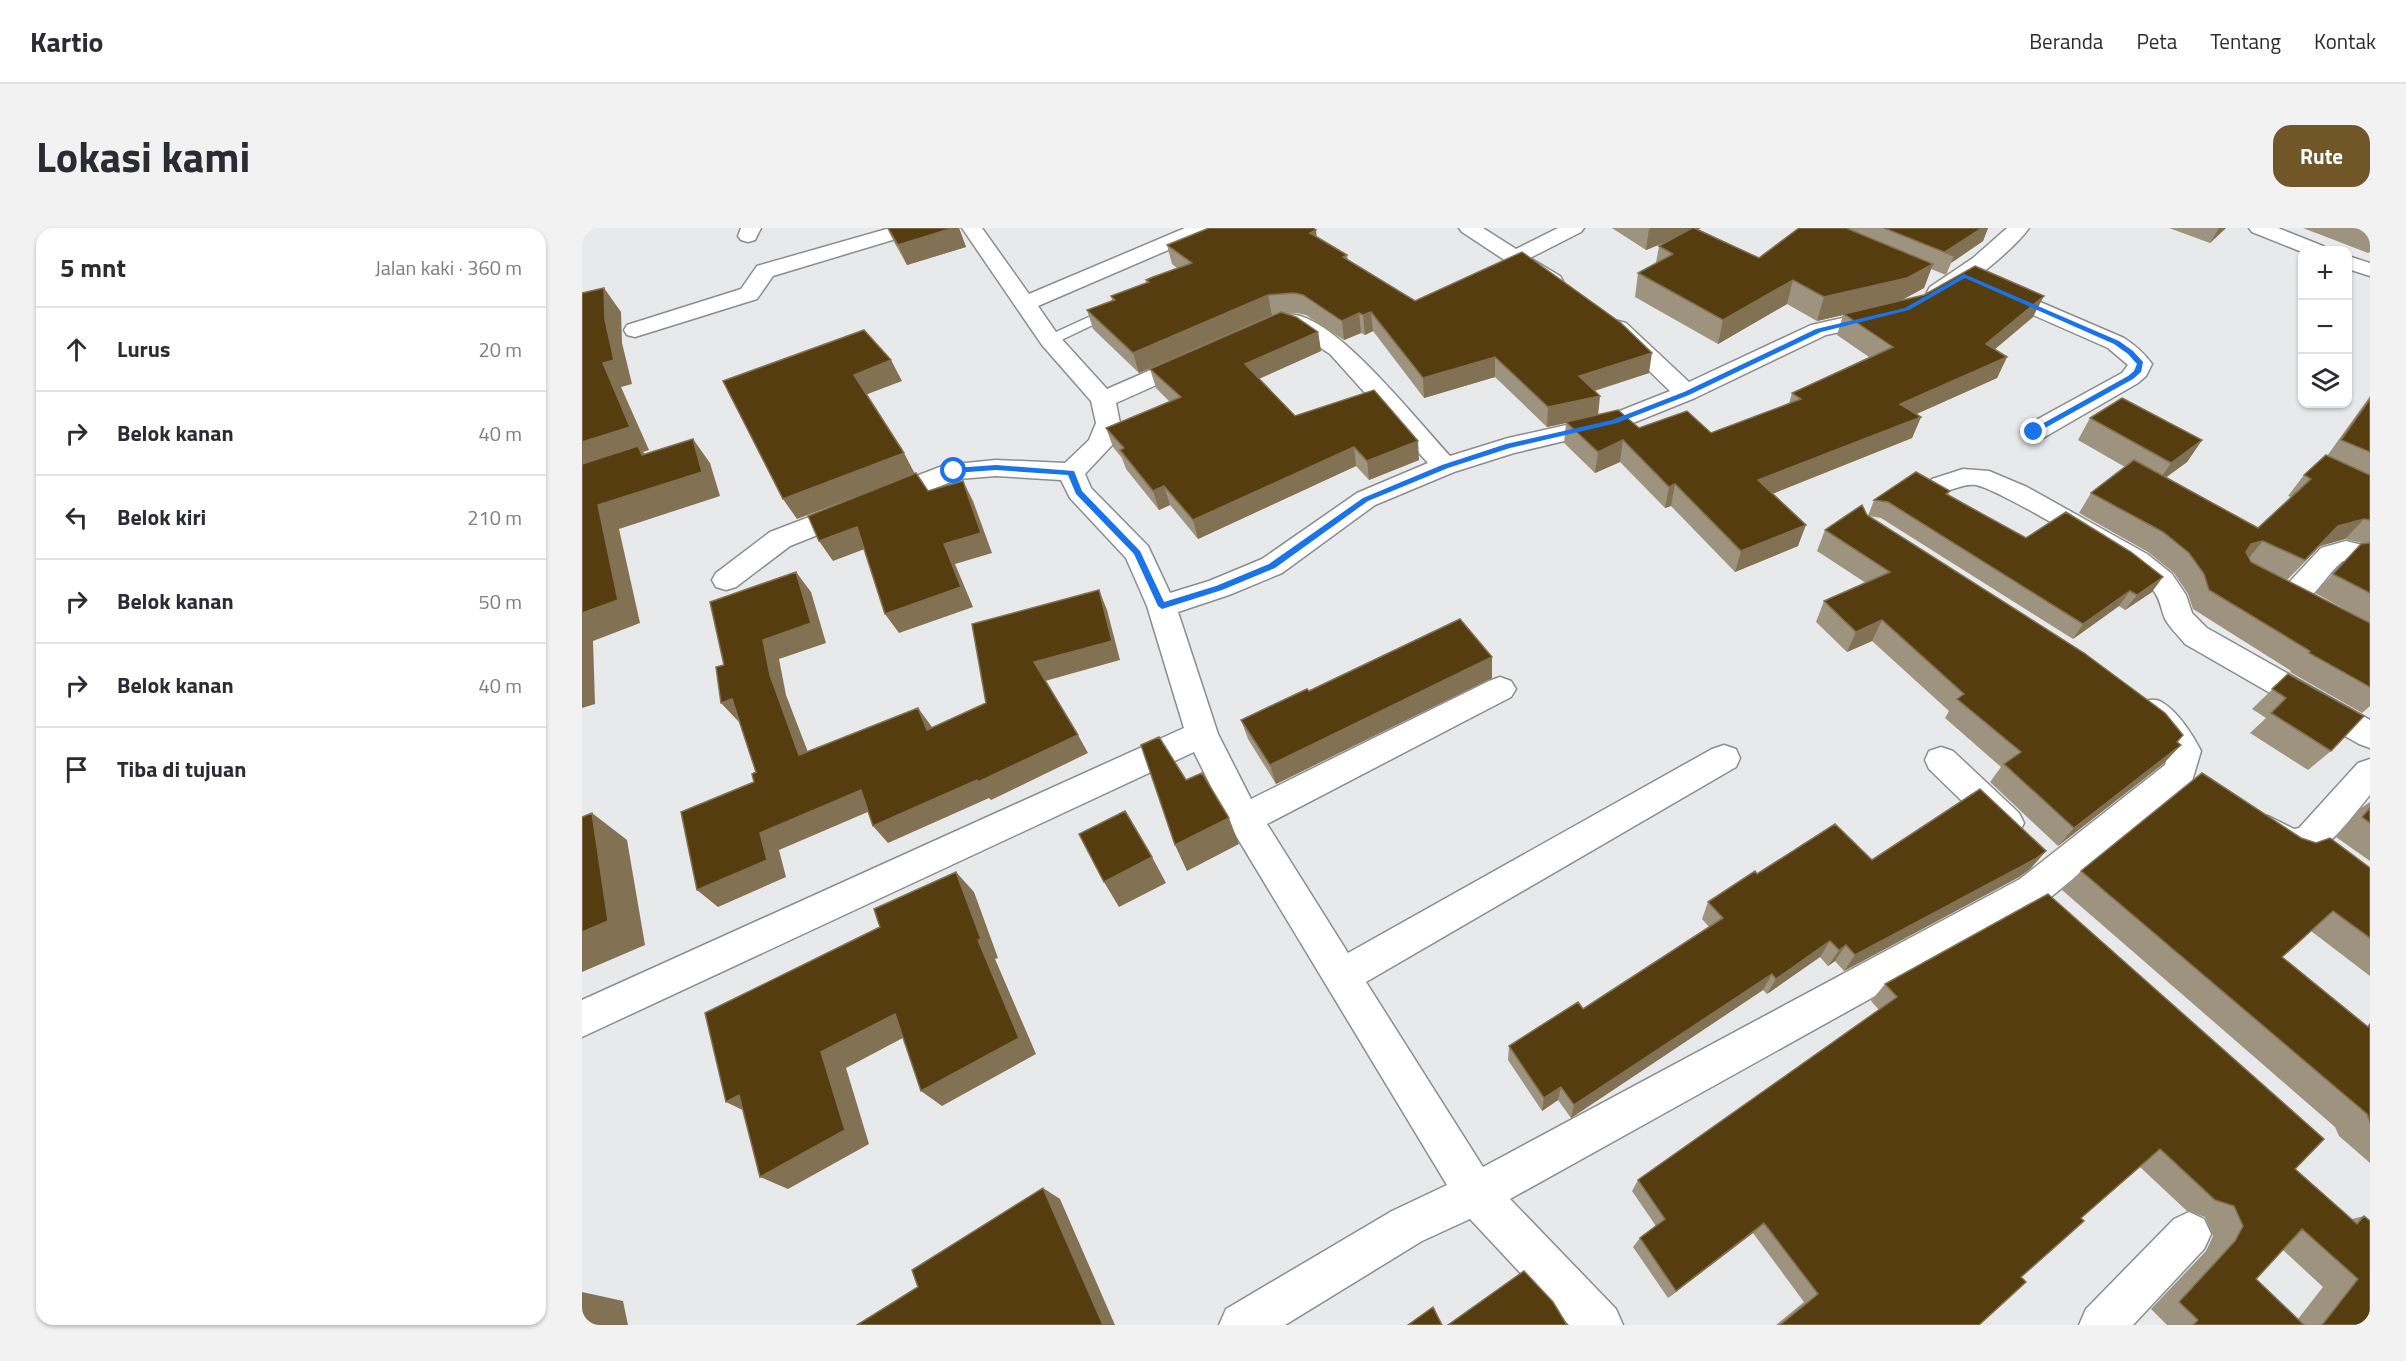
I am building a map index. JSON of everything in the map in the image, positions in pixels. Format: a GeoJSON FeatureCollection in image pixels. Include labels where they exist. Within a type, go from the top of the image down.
{"type":"FeatureCollection","features":[{"type":"Feature","properties":{"kind":"street"},"geometry":{"type":"LineString","coordinates":[[635,330],[748,294],[765,271],[912,228]]}},
{"type":"Feature","properties":{"kind":"street"},"geometry":{"type":"LineString","coordinates":[[726,580],[780,539],[954,471],[996,468],[1071,472],[1101,443],[1108,423],[1103,400],[1050,340],[972,228]]}},
{"type":"Feature","properties":{"kind":"street"},"geometry":{"type":"LineString","coordinates":[[1024,304],[1203,228]]}},
{"type":"Feature","properties":{"kind":"street"},"geometry":{"type":"LineString","coordinates":[[1469,228],[1517,256],[1569,292]]}},
{"type":"Feature","properties":{"kind":"street"},"geometry":{"type":"LineString","coordinates":[[1517,256],[1574,228]]}},
{"type":"Feature","properties":{"kind":"street"},"geometry":{"type":"LineString","coordinates":[[1162,606],[1219,588],[1272,566],[1366,499],[1445,466],[1508,446],[1614,422],[1686,393],[1819,330],[1912,306],[1945,280],[1996,251],[2019,228]]}},
{"type":"Feature","properties":{"kind":"street"},"geometry":{"type":"LineString","coordinates":[[2259,228],[2306,246]]}},
{"type":"Feature","properties":{"kind":"street"},"geometry":{"type":"LineString","coordinates":[[2352,263],[2370,270]]}},
{"type":"Feature","properties":{"kind":"street"},"geometry":{"type":"LineString","coordinates":[[1945,280],[2116,343],[2131,353],[2140,364],[2138,372],[2130,378],[2034,432]]}},
{"type":"Feature","properties":{"kind":"street"},"geometry":{"type":"LineString","coordinates":[[1603,317],[1628,336],[1686,393]]}},
{"type":"Feature","properties":{"kind":"street"},"geometry":{"type":"LineString","coordinates":[[1259,331],[1280,322],[1298,322],[1338,349],[1445,466]]}},
{"type":"Feature","properties":{"kind":"street"},"geometry":{"type":"LineString","coordinates":[[1103,400],[1217,350]]}},
{"type":"Feature","properties":{"kind":"street"},"geometry":{"type":"LineString","coordinates":[[1071,472],[1079,492],[1137,553],[1162,606],[1202,734],[1231,796],[1476,1194],[1551,1276],[1600,1325]]}},
{"type":"Feature","properties":{"kind":"street"},"geometry":{"type":"LineString","coordinates":[[1941,485],[1963,477],[1980,477],[2018,493],[2137,561],[2162,581],[2172,596],[2179,617],[2196,636],[2370,735]]}},
{"type":"Feature","properties":{"kind":"street"},"geometry":{"type":"LineString","coordinates":[[2264,582],[2302,602],[2331,555],[2349,550],[2370,558]]}},
{"type":"Feature","properties":{"kind":"street"},"geometry":{"type":"LineString","coordinates":[[1245,819],[1500,689]]}},
{"type":"Feature","properties":{"kind":"street"},"geometry":{"type":"LineString","coordinates":[[1242,1325],[1407,1226],[1476,1194],[2050,892],[2180,772],[2185,752],[2145,703],[2125,691]]}},
{"type":"Feature","properties":{"kind":"street"},"geometry":{"type":"LineString","coordinates":[[582,1019],[1202,734]]}},
{"type":"Feature","properties":{"kind":"street"},"geometry":{"type":"LineString","coordinates":[[1342,976],[1724,758]]}},
{"type":"Feature","properties":{"kind":"street"},"geometry":{"type":"LineString","coordinates":[[1941,760],[2050,892]]}},
{"type":"Feature","properties":{"kind":"street"},"geometry":{"type":"LineString","coordinates":[[2180,772],[2207,790]]}},
{"type":"Feature","properties":{"kind":"street"},"geometry":{"type":"LineString","coordinates":[[2244,814],[2290,845],[2323,848],[2370,772]]}},
{"type":"Feature","properties":{"kind":"street"},"geometry":{"type":"LineString","coordinates":[[2102,1325],[2189,1234]]}},
{"type":"Feature","properties":{"kind":"lane"},"geometry":{"type":"LineString","coordinates":[[1050,340],[1125,304]]}},
{"type":"Feature","properties":{"kind":"building"},"geometry":{"type":"Polygon","coordinates":[[[888,228],[953,228],[898,245],[888,228]]]}},
{"type":"Feature","properties":{"kind":"building"},"geometry":{"type":"Polygon","coordinates":[[[1209,228],[1313,228],[1316,230],[1310,233],[1347,255],[1343,257],[1415,301],[1522,252],[1621,323],[1652,353],[1579,376],[1600,396],[1548,407],[1495,357],[1423,378],[1371,312],[1363,315],[1359,313],[1342,321],[1303,295],[1294,293],[1268,295],[1133,353],[1087,310],[1115,300],[1111,296],[1149,282],[1146,280],[1192,263],[1167,245],[1209,228]]]}},
{"type":"Feature","properties":{"kind":"building"},"geometry":{"type":"Polygon","coordinates":[[[1692,228],[1759,258],[1799,228],[1846,228],[1933,264],[1907,278],[1824,297],[1793,280],[1723,320],[1638,273],[1673,254],[1659,246],[1692,228]]]}},
{"type":"Feature","properties":{"kind":"building"},"geometry":{"type":"Polygon","coordinates":[[[1884,228],[1982,228],[1945,252],[1954,256],[1884,228]]]}},
{"type":"Feature","properties":{"kind":"building"},"geometry":{"type":"Polygon","coordinates":[[[1975,266],[2044,296],[1986,344],[2007,357],[1900,404],[1921,417],[1758,480],[1806,525],[1741,551],[1675,484],[1669,487],[1623,440],[1598,452],[1566,422],[1618,410],[1639,428],[1687,411],[1711,433],[1801,399],[1792,393],[1893,347],[1844,314],[1924,295],[1975,266]]]}},
{"type":"Feature","properties":{"kind":"building"},"geometry":{"type":"Polygon","coordinates":[[[604,288],[605,320],[614,360],[603,363],[630,427],[582,442],[582,293],[604,288]]]}},
{"type":"Feature","properties":{"kind":"building"},"geometry":{"type":"Polygon","coordinates":[[[1281,312],[1296,317],[1318,332],[1245,364],[1295,416],[1374,390],[1418,441],[1367,461],[1354,447],[1193,520],[1164,486],[1153,491],[1120,450],[1124,448],[1106,428],[1181,397],[1150,369],[1281,312]]]}},
{"type":"Feature","properties":{"kind":"building"},"geometry":{"type":"Polygon","coordinates":[[[864,330],[891,360],[854,375],[904,453],[783,499],[723,381],[864,330]]]}},
{"type":"Feature","properties":{"kind":"building"},"geometry":{"type":"Polygon","coordinates":[[[2122,398],[2202,440],[2171,463],[2090,418],[2122,398]]]}},
{"type":"Feature","properties":{"kind":"building"},"geometry":{"type":"Polygon","coordinates":[[[2370,399],[2370,452],[2341,440],[2370,399]]]}},
{"type":"Feature","properties":{"kind":"building"},"geometry":{"type":"Polygon","coordinates":[[[693,439],[702,472],[598,505],[618,600],[582,613],[582,464],[638,446],[642,455],[693,439]]]}},
{"type":"Feature","properties":{"kind":"building"},"geometry":{"type":"Polygon","coordinates":[[[2326,455],[2370,475],[2370,520],[2364,519],[2338,526],[2305,560],[2263,541],[2251,544],[2246,552],[2251,562],[2370,623],[2370,687],[2309,653],[2310,651],[2209,590],[2204,574],[2189,553],[2163,532],[2091,493],[2134,460],[2258,528],[2311,479],[2304,475],[2326,455]]]}},
{"type":"Feature","properties":{"kind":"building"},"geometry":{"type":"Polygon","coordinates":[[[1916,472],[1950,491],[1946,494],[2026,538],[2066,512],[2131,552],[2163,577],[2137,595],[2130,591],[2083,624],[1888,502],[1874,500],[1916,472]]]}},
{"type":"Feature","properties":{"kind":"building"},"geometry":{"type":"Polygon","coordinates":[[[916,473],[928,491],[963,481],[981,533],[944,544],[961,587],[885,614],[857,527],[819,541],[808,516],[916,473]]]}},
{"type":"Feature","properties":{"kind":"building"},"geometry":{"type":"Polygon","coordinates":[[[1862,505],[1867,515],[2084,653],[2165,713],[2183,735],[2177,742],[2181,745],[2074,828],[2004,764],[2021,752],[1957,699],[1964,694],[1882,620],[1856,632],[1824,601],[1890,572],[1825,530],[1862,505]]]}},
{"type":"Feature","properties":{"kind":"building"},"geometry":{"type":"Polygon","coordinates":[[[2370,543],[2370,593],[2333,574],[2361,544],[2370,543]]]}},
{"type":"Feature","properties":{"kind":"building"},"geometry":{"type":"Polygon","coordinates":[[[796,572],[811,623],[763,640],[770,675],[799,755],[918,708],[927,730],[986,703],[972,624],[1099,590],[1112,641],[1034,662],[1078,735],[978,782],[977,780],[873,826],[861,790],[760,833],[767,860],[697,890],[681,812],[754,782],[752,774],[756,772],[732,699],[721,703],[716,667],[724,665],[710,602],[796,572]]]}},
{"type":"Feature","properties":{"kind":"building"},"geometry":{"type":"Polygon","coordinates":[[[1460,619],[1492,657],[1270,765],[1241,720],[1307,689],[1309,691],[1460,619]]]}},
{"type":"Feature","properties":{"kind":"building"},"geometry":{"type":"Polygon","coordinates":[[[2288,674],[2364,716],[2331,751],[2271,713],[2286,698],[2272,689],[2288,674]]]}},
{"type":"Feature","properties":{"kind":"building"},"geometry":{"type":"Polygon","coordinates":[[[1159,737],[1186,780],[1202,773],[1229,818],[1175,845],[1141,745],[1159,737]]]}},
{"type":"Feature","properties":{"kind":"building"},"geometry":{"type":"Polygon","coordinates":[[[2202,773],[2301,838],[2316,843],[2330,838],[2370,868],[2370,938],[2333,911],[2282,957],[2368,1027],[2370,1024],[2370,1122],[2367,1114],[2081,871],[2202,773]]]}},
{"type":"Feature","properties":{"kind":"building"},"geometry":{"type":"Polygon","coordinates":[[[1980,789],[2046,851],[1855,955],[1846,945],[1839,950],[1830,941],[1776,979],[1772,974],[1574,1105],[1561,1087],[1544,1098],[1509,1046],[1578,1002],[1583,1009],[1723,918],[1708,902],[1755,871],[1757,874],[1835,824],[1872,860],[1980,789]]]}},
{"type":"Feature","properties":{"kind":"building"},"geometry":{"type":"Polygon","coordinates":[[[2370,808],[2370,823],[2362,817],[2370,808]]]}},
{"type":"Feature","properties":{"kind":"building"},"geometry":{"type":"Polygon","coordinates":[[[1125,811],[1152,857],[1104,882],[1079,834],[1125,811]]]}},
{"type":"Feature","properties":{"kind":"building"},"geometry":{"type":"Polygon","coordinates":[[[592,813],[608,921],[582,932],[582,817],[592,813]]]}},
{"type":"Feature","properties":{"kind":"building"},"geometry":{"type":"Polygon","coordinates":[[[956,872],[981,939],[978,940],[1019,1038],[921,1091],[895,1014],[821,1052],[845,1130],[760,1177],[739,1095],[726,1102],[705,1013],[880,927],[874,909],[956,872]]]}},
{"type":"Feature","properties":{"kind":"building"},"geometry":{"type":"Polygon","coordinates":[[[2048,894],[2324,1139],[2295,1169],[2357,1224],[2364,1216],[2370,1221],[2370,1325],[2322,1325],[2358,1279],[2302,1229],[2256,1279],[2304,1325],[2193,1325],[2198,1320],[2179,1302],[2235,1241],[2243,1226],[2234,1206],[2215,1200],[2160,1149],[2081,1218],[2084,1221],[2021,1277],[2026,1282],[1979,1325],[1780,1325],[1818,1294],[1764,1223],[1676,1291],[1640,1238],[1665,1219],[1638,1180],[1897,997],[1885,984],[2048,894]]]}},
{"type":"Feature","properties":{"kind":"building"},"geometry":{"type":"Polygon","coordinates":[[[1043,1188],[1103,1325],[857,1325],[918,1287],[912,1270],[1043,1188]]]}},
{"type":"Feature","properties":{"kind":"building"},"geometry":{"type":"Polygon","coordinates":[[[1524,1271],[1553,1302],[1567,1325],[1448,1325],[1524,1271]]]}},
{"type":"Feature","properties":{"kind":"building"},"geometry":{"type":"Polygon","coordinates":[[[1433,1307],[1442,1325],[1408,1325],[1433,1307]]]}},
{"type":"Feature","properties":{"kind":"route"},"geometry":{"type":"LineString","coordinates":[[954,471],[996,468],[1071,472],[1079,492],[1137,553],[1162,606],[1219,588],[1272,566],[1366,499],[1445,466],[1508,446],[1614,422],[1686,393],[1819,330],[1907,309],[1964,276],[2116,343],[2131,353],[2140,364],[2138,372],[2130,378],[2034,432]]}}]}
